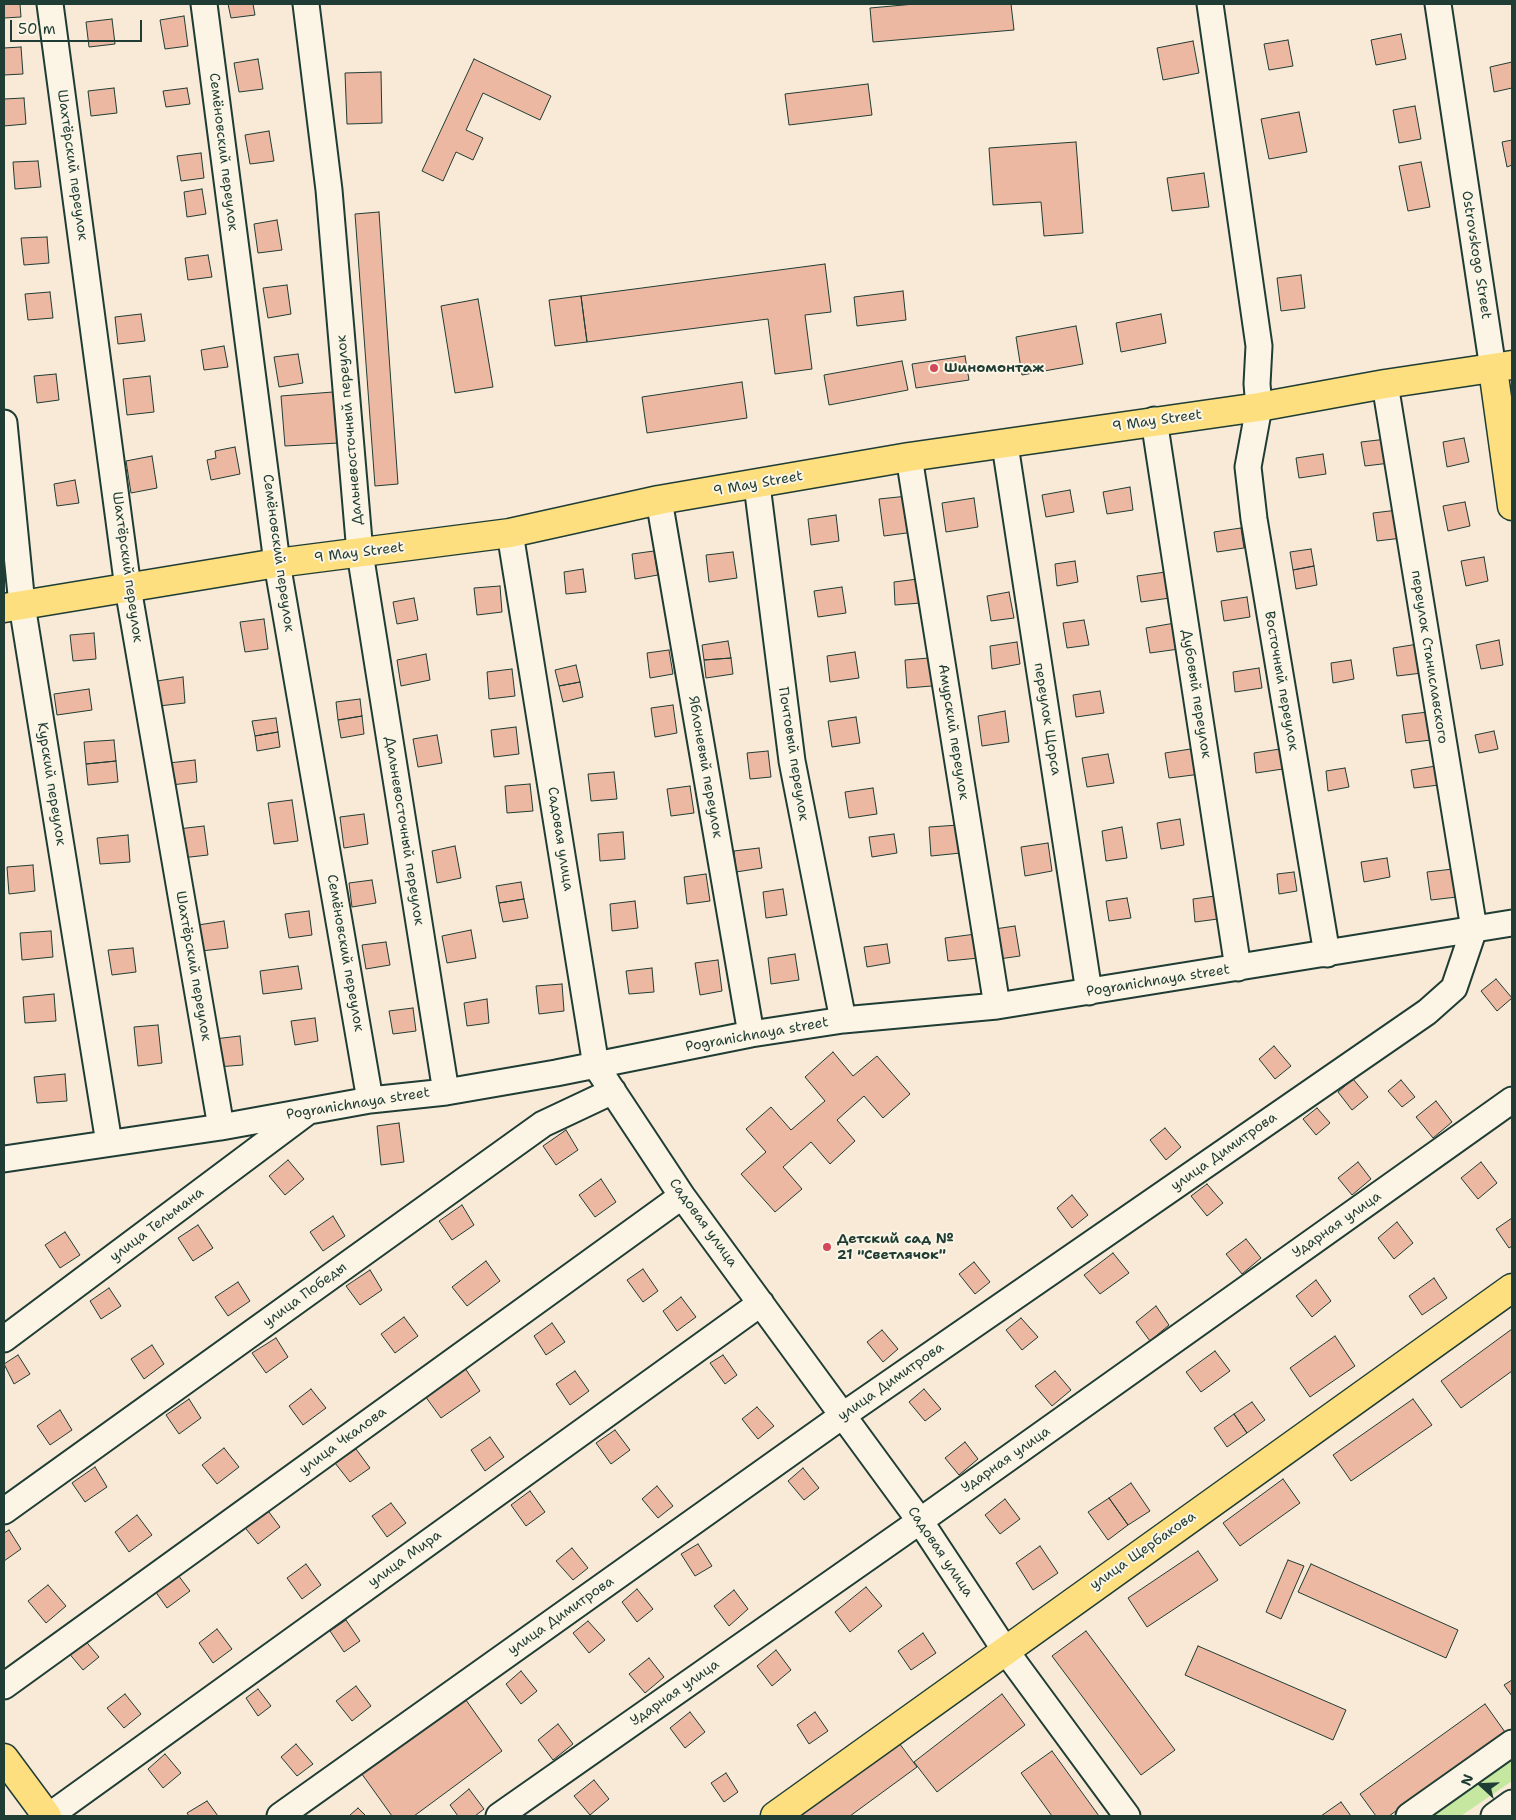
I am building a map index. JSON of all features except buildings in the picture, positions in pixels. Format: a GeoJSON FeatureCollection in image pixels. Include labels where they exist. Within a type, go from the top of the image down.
{"type":"FeatureCollection","features":[{"type":"Feature","properties":{"kind":"main road","name":"9 May Street"},"geometry":{"type":"LineString","coordinates":[[13,606],[278,564],[510,533],[659,500],[757,485],[909,457],[1005,445],[1154,420],[1259,407],[1385,384],[1503,367]]}},
{"type":"Feature","properties":{"kind":"main road","name":"Ostrovskogo Street"},"geometry":{"type":"LineString","coordinates":[[1503,367],[1512,506]]}},
{"type":"Feature","properties":{"kind":"main road","name":"улица Щербакова"},"geometry":{"type":"LineString","coordinates":[[775,1816],[1512,1288]]}},
{"type":"Feature","properties":{"kind":"main road"},"geometry":{"type":"LineString","coordinates":[[4,1758],[48,1816]]}},
{"type":"Feature","properties":{"kind":"street","name":"Шахтёрский переулок"},"geometry":{"type":"LineString","coordinates":[[50,4],[128,588],[221,1127]]}},
{"type":"Feature","properties":{"kind":"street","name":"Семёновский переулок"},"geometry":{"type":"LineString","coordinates":[[204,4],[278,564],[370,1100]]}},
{"type":"Feature","properties":{"kind":"street","name":"Дальневосточный переулок"},"geometry":{"type":"LineString","coordinates":[[306,4],[329,190],[360,553],[446,1092]]}},
{"type":"Feature","properties":{"kind":"street","name":"Восточный переулок"},"geometry":{"type":"LineString","coordinates":[[1210,4],[1259,346],[1257,384],[1259,407],[1248,467],[1254,519],[1327,954]]}},
{"type":"Feature","properties":{"kind":"street","name":"Ostrovskogo Street"},"geometry":{"type":"LineString","coordinates":[[1438,4],[1503,367]]}},
{"type":"Feature","properties":{"kind":"street","name":"переулок Станиславского"},"geometry":{"type":"LineString","coordinates":[[1385,384],[1474,930]]}},
{"type":"Feature","properties":{"kind":"street","name":"Дубовый переулок"},"geometry":{"type":"LineString","coordinates":[[1154,420],[1238,968]]}},
{"type":"Feature","properties":{"kind":"street","name":"Курский переулок"},"geometry":{"type":"LineString","coordinates":[[4,423],[13,606],[109,1143]]}},
{"type":"Feature","properties":{"kind":"street","name":"переулок Щорса"},"geometry":{"type":"LineString","coordinates":[[1005,445],[1089,992]]}},
{"type":"Feature","properties":{"kind":"street","name":"Амурский переулок"},"geometry":{"type":"LineString","coordinates":[[909,457],[997,1006]]}},
{"type":"Feature","properties":{"kind":"street","name":"Почтовый переулок"},"geometry":{"type":"LineString","coordinates":[[757,485],[792,762],[843,1020]]}},
{"type":"Feature","properties":{"kind":"street","name":"Яблоневый переулок"},"geometry":{"type":"LineString","coordinates":[[659,500],[751,1034]]}},
{"type":"Feature","properties":{"kind":"street","name":"Садовая улица"},"geometry":{"type":"LineString","coordinates":[[510,533],[596,1066],[682,1196],[920,1521],[1005,1650],[1127,1816]]}},
{"type":"Feature","properties":{"kind":"street","name":"Pogranichnaya street"},"geometry":{"type":"LineString","coordinates":[[4,1159],[221,1127],[370,1100],[446,1092],[596,1066],[751,1034],[843,1020],[997,1006],[1512,923]]}},
{"type":"Feature","properties":{"kind":"street","name":"улица Димитрова"},"geometry":{"type":"LineString","coordinates":[[280,1816],[842,1416],[1427,1012],[1454,988],[1474,930]]}},
{"type":"Feature","properties":{"kind":"street","name":"улица Победы"},"geometry":{"type":"LineString","coordinates":[[4,1511],[543,1124],[613,1091]]}},
{"type":"Feature","properties":{"kind":"street","name":"Ударная улица"},"geometry":{"type":"LineString","coordinates":[[499,1816],[920,1521],[1512,1100]]}},
{"type":"Feature","properties":{"kind":"street","name":"улица Тельмана"},"geometry":{"type":"LineString","coordinates":[[4,1339],[310,1110]]}},
{"type":"Feature","properties":{"kind":"street","name":"улица Чкалова"},"geometry":{"type":"LineString","coordinates":[[4,1686],[682,1196]]}},
{"type":"Feature","properties":{"kind":"street","name":"улица Мира"},"geometry":{"type":"LineString","coordinates":[[48,1816],[761,1303]]}},
{"type":"Feature","properties":{"kind":"street"},"geometry":{"type":"LineString","coordinates":[[1409,1816],[1512,1742]]}},
{"type":"Feature","properties":{"kind":"street"},"geometry":{"type":"LineString","coordinates":[[1494,1816],[1512,1803]]}},
{"type":"Feature","properties":{"kind":"green space"},"geometry":{"type":"Polygon","coordinates":[[[1512,1752],[1512,1781],[1461,1816],[1423,1816],[1512,1752]]]}},
{"type":"Feature","properties":{"kind":"place","name":"Шиномонтаж"},"geometry":{"type":"Point","coordinates":[934,368]}},
{"type":"Feature","properties":{"kind":"place","name":"Детский сад № 21 \"Светлячок\""},"geometry":{"type":"Point","coordinates":[827,1247]}}]}
